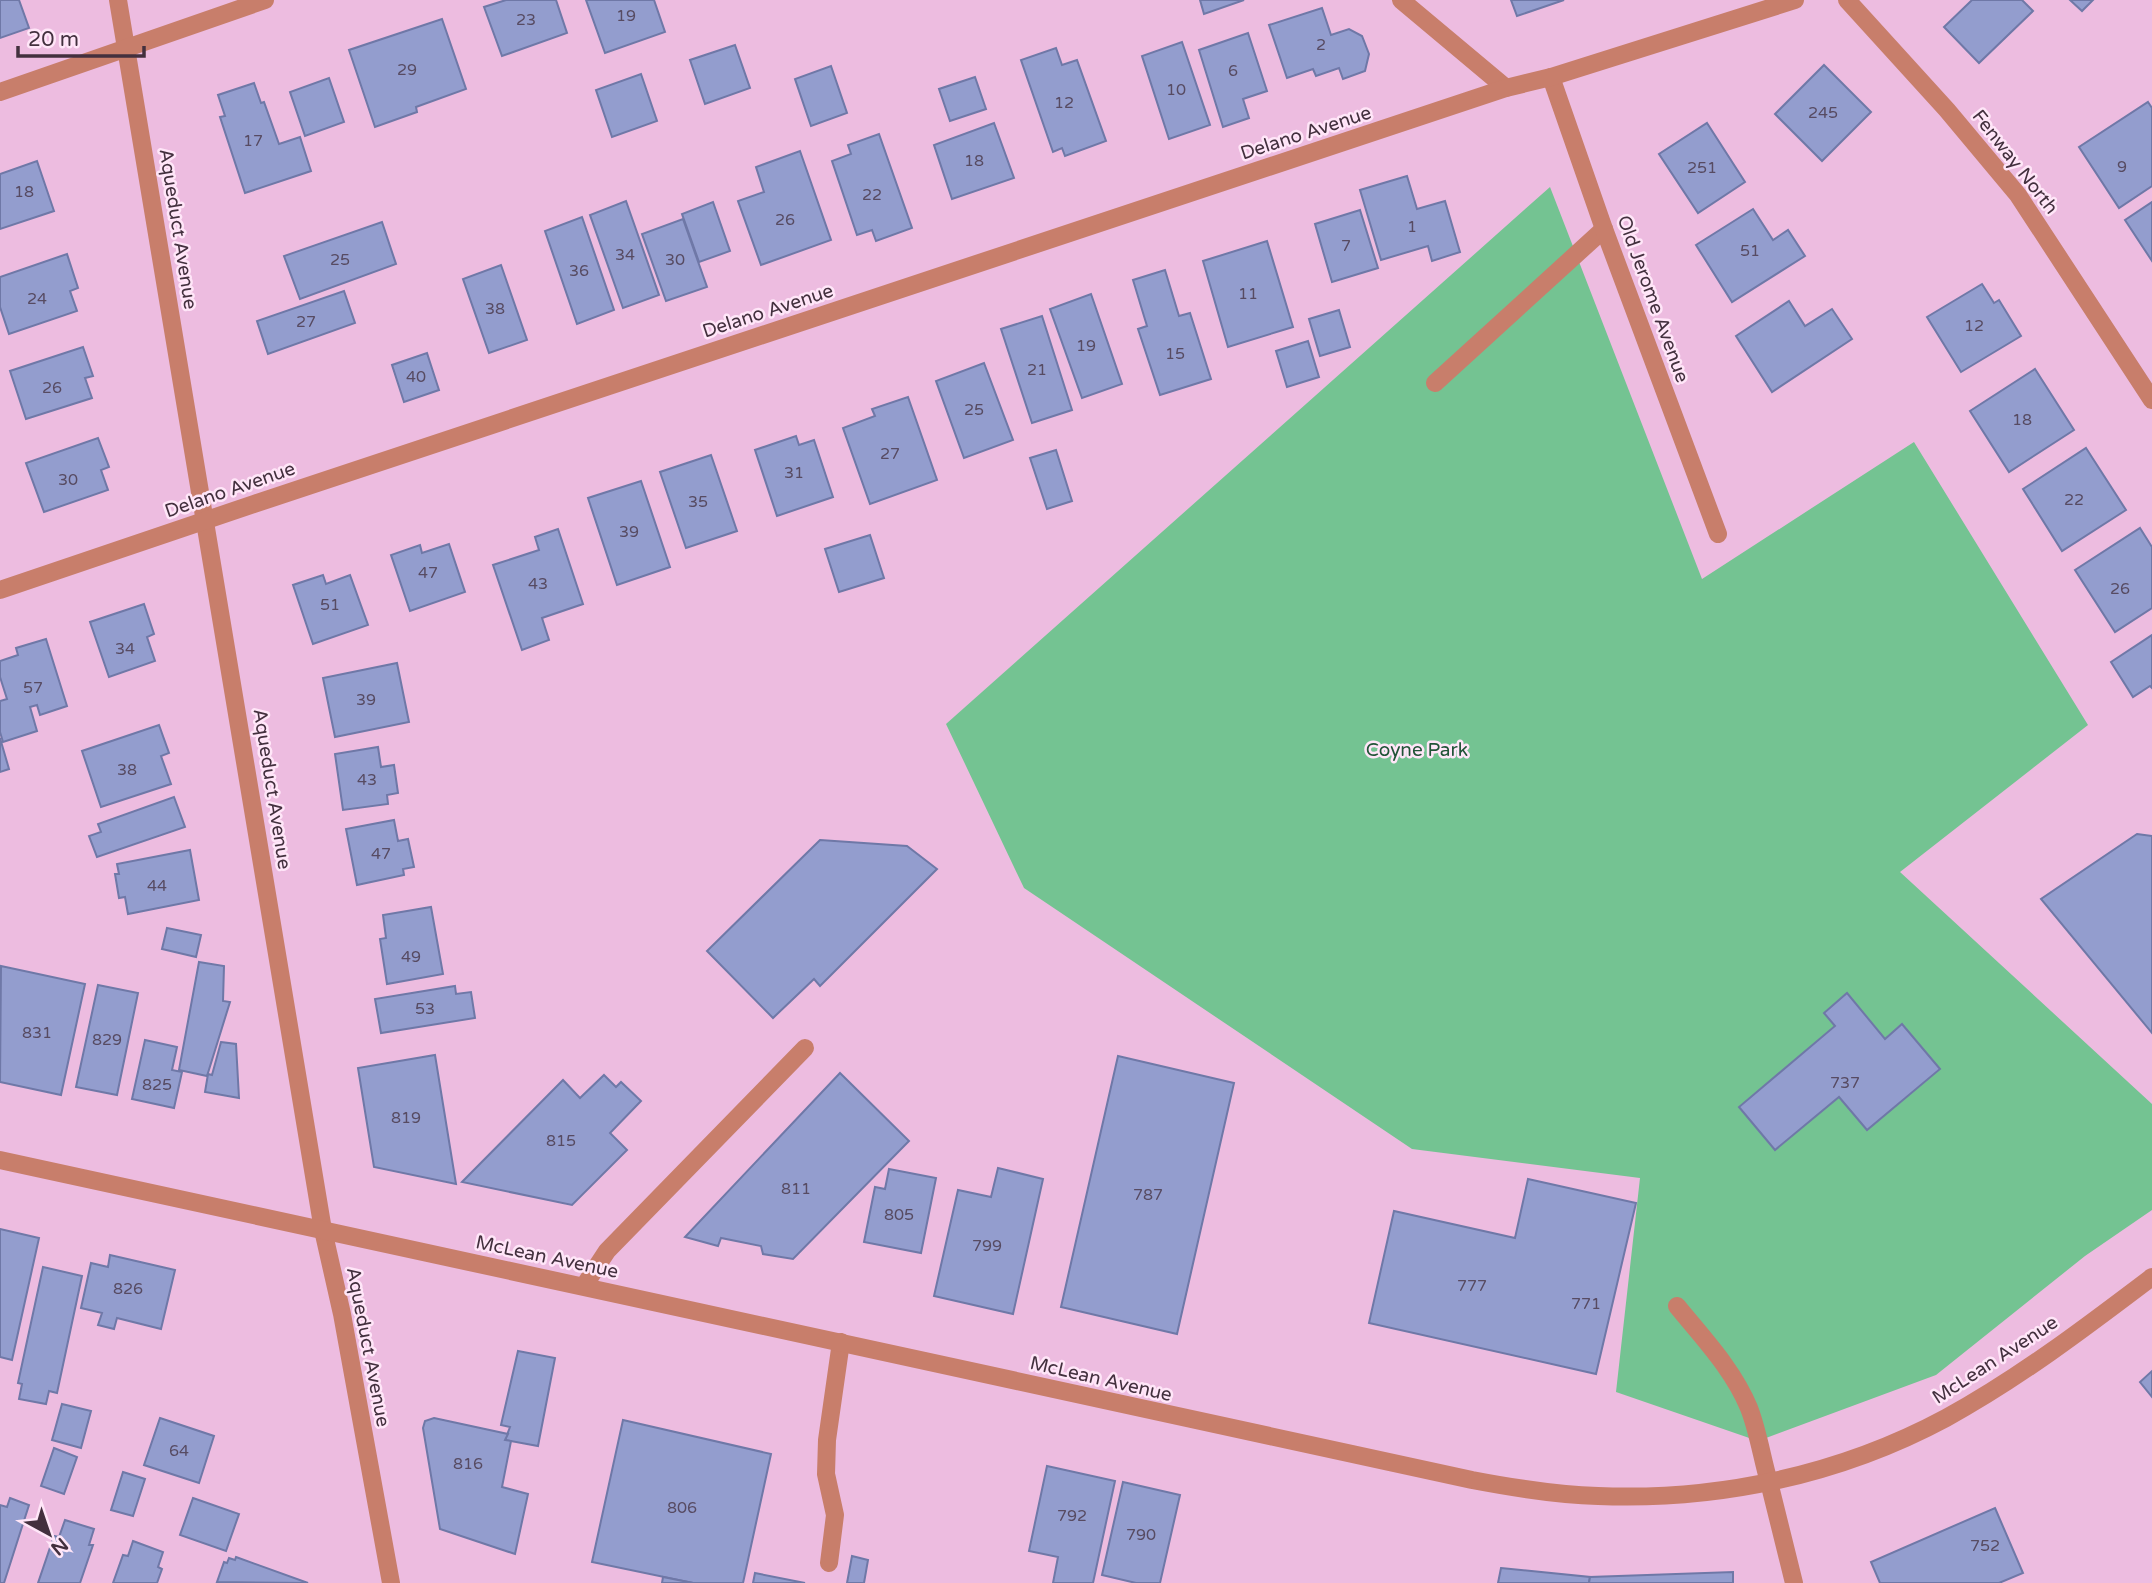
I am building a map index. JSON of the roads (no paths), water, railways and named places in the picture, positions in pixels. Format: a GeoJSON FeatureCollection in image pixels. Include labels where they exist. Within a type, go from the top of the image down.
{"type":"FeatureCollection","features":[{"type":"Feature","properties":{"kind":"street","name":"Aqueduct Avenue"},"geometry":{"type":"LineString","coordinates":[[118,0],[323,1230],[342,1314],[391,1583]]}},
{"type":"Feature","properties":{"kind":"street"},"geometry":{"type":"LineString","coordinates":[[0,92],[265,0]]}},
{"type":"Feature","properties":{"kind":"street"},"geometry":{"type":"LineString","coordinates":[[1401,0],[1506,88]]}},
{"type":"Feature","properties":{"kind":"street","name":"Delano Avenue"},"geometry":{"type":"LineString","coordinates":[[0,590],[1506,88],[1550,78],[1795,0]]}},
{"type":"Feature","properties":{"kind":"street","name":"Fenway North"},"geometry":{"type":"LineString","coordinates":[[1847,0],[1947,110],[2018,195],[2152,400]]}},
{"type":"Feature","properties":{"kind":"street","name":"Old Jerome Avenue"},"geometry":{"type":"LineString","coordinates":[[1550,78],[1718,534]]}},
{"type":"Feature","properties":{"kind":"street"},"geometry":{"type":"LineString","coordinates":[[1435,383],[1604,229]]}},
{"type":"Feature","properties":{"kind":"street"},"geometry":{"type":"LineString","coordinates":[[584,1286],[607,1251],[805,1048]]}},
{"type":"Feature","properties":{"kind":"street","name":"McLean Avenue"},"geometry":{"type":"LineString","coordinates":[[0,1160],[1459,1478],[1519,1488],[1597,1496],[1669,1496],[1721,1491],[1769,1482],[1853,1458],[1945,1419],[1982,1397],[2152,1277]]}},
{"type":"Feature","properties":{"kind":"street"},"geometry":{"type":"LineString","coordinates":[[1676,1306],[1724,1363],[1750,1410],[1794,1583]]}},
{"type":"Feature","properties":{"kind":"street"},"geometry":{"type":"LineString","coordinates":[[829,1563],[835,1515],[826,1474],[827,1440],[841,1342]]}},
{"type":"Feature","properties":{"kind":"park label","name":"Coyne Park"},"geometry":{"type":"Point","coordinates":[1417,750]}}]}
